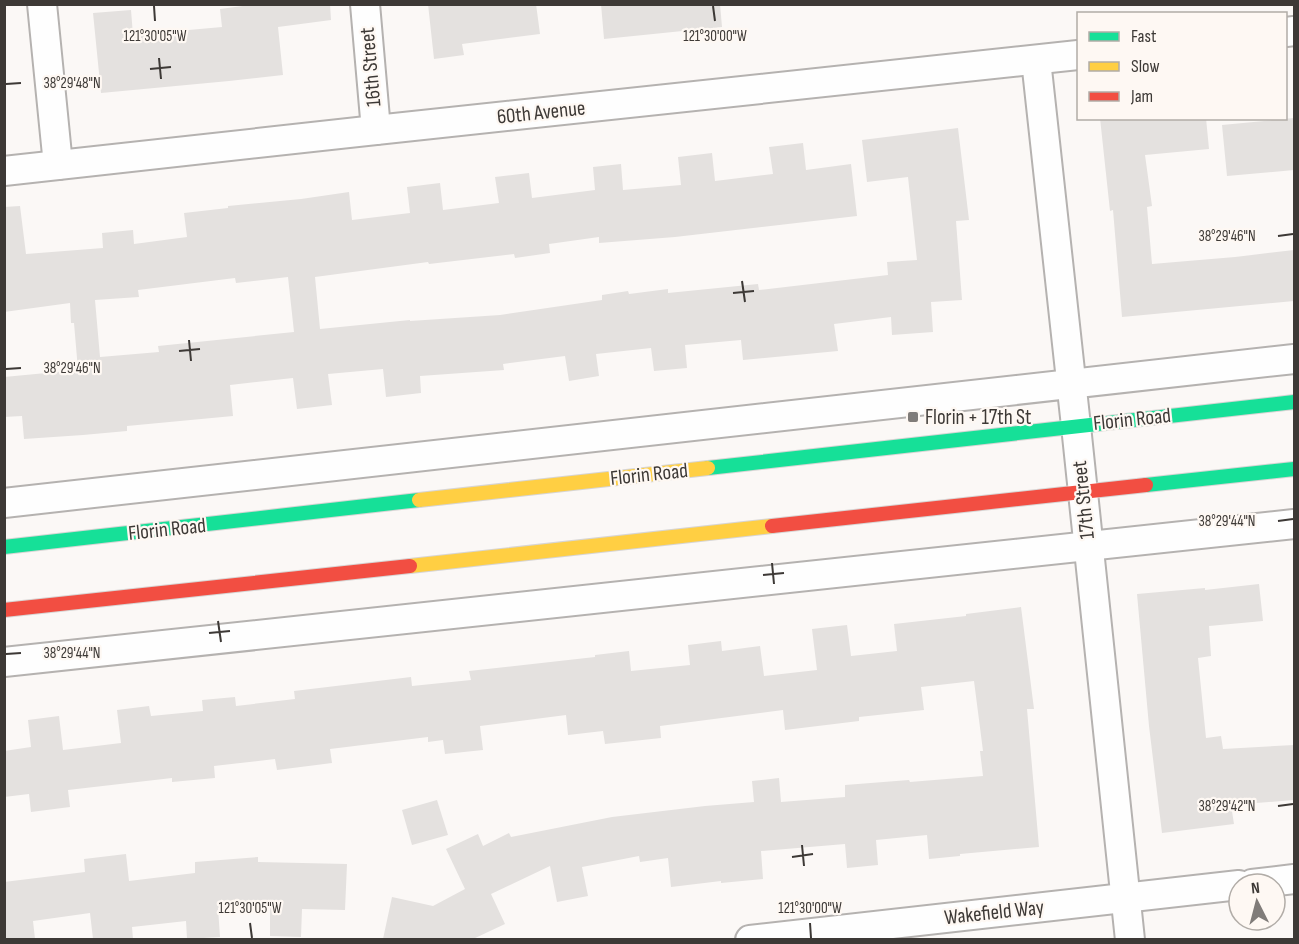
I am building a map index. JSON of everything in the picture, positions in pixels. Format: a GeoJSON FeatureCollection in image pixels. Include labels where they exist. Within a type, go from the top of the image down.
{"type":"FeatureCollection","features":[{"type":"Feature","properties":{"kind":"main road","name":"Florin Road"},"geometry":{"type":"LineString","coordinates":[[4,547],[1294,402]]}},
{"type":"Feature","properties":{"kind":"main road"},"geometry":{"type":"LineString","coordinates":[[4,610],[1294,469]]}},
{"type":"Feature","properties":{"kind":"street"},"geometry":{"type":"LineString","coordinates":[[42,4],[58,165]]}},
{"type":"Feature","properties":{"kind":"street","name":"16th Street"},"geometry":{"type":"LineString","coordinates":[[365,4],[376,130]]}},
{"type":"Feature","properties":{"kind":"street","name":"60th Avenue"},"geometry":{"type":"LineString","coordinates":[[4,171],[1077,55]]}},
{"type":"Feature","properties":{"kind":"street","name":"17th Street"},"geometry":{"type":"LineString","coordinates":[[1036,60],[1130,939]]}},
{"type":"Feature","properties":{"kind":"street","name":"Florin Road"},"geometry":{"type":"LineString","coordinates":[[4,503],[1294,359]]}},
{"type":"Feature","properties":{"kind":"street"},"geometry":{"type":"LineString","coordinates":[[4,662],[1294,524]]}},
{"type":"Feature","properties":{"kind":"street","name":"Wakefield Way"},"geometry":{"type":"LineString","coordinates":[[750,939],[1227,886]]}},
{"type":"Feature","properties":{"kind":"building"},"geometry":{"type":"Polygon","coordinates":[[[258,4],[330,4],[331,20],[278,27],[283,75],[101,93],[93,13],[131,10],[133,35],[222,27],[220,9],[258,4]]]}},
{"type":"Feature","properties":{"kind":"building"},"geometry":{"type":"Polygon","coordinates":[[[428,4],[536,4],[540,34],[462,44],[464,55],[434,59],[428,4]]]}},
{"type":"Feature","properties":{"kind":"building"},"geometry":{"type":"Polygon","coordinates":[[[601,4],[720,4],[722,27],[604,39],[601,4]]]}},
{"type":"Feature","properties":{"kind":"building"},"geometry":{"type":"Polygon","coordinates":[[[1294,118],[1294,170],[1227,176],[1222,125],[1294,118]]]}},
{"type":"Feature","properties":{"kind":"building"},"geometry":{"type":"Polygon","coordinates":[[[1100,120],[1206,120],[1209,149],[1145,155],[1152,206],[1147,207],[1152,264],[1294,250],[1294,301],[1122,317],[1113,210],[1110,211],[1100,120]]]}},
{"type":"Feature","properties":{"kind":"building"},"geometry":{"type":"Polygon","coordinates":[[[958,128],[969,220],[956,221],[962,300],[931,302],[933,332],[892,335],[891,317],[834,324],[838,351],[743,360],[741,340],[685,345],[687,368],[654,371],[651,348],[596,354],[599,376],[569,381],[565,356],[503,364],[504,370],[420,376],[421,393],[386,397],[383,369],[328,374],[332,405],[297,409],[293,378],[230,385],[233,416],[127,426],[127,431],[24,439],[22,416],[4,417],[4,377],[78,370],[70,303],[4,312],[4,207],[20,206],[26,254],[103,248],[102,233],[133,230],[134,244],[187,237],[184,213],[349,192],[352,220],[410,213],[407,187],[440,183],[443,210],[499,203],[495,177],[529,173],[532,198],[595,190],[593,167],[621,164],[623,190],[681,185],[678,157],[712,153],[715,181],[773,174],[769,147],[803,143],[806,170],[851,164],[857,216],[675,237],[599,243],[599,237],[549,244],[550,253],[515,258],[514,254],[429,264],[428,262],[315,277],[320,329],[410,320],[500,315],[602,300],[602,295],[628,291],[629,294],[668,289],[668,293],[758,284],[759,290],[888,275],[887,262],[917,260],[908,177],[867,182],[862,140],[958,128]],[[288,277],[236,283],[235,278],[138,290],[139,297],[95,300],[100,357],[159,352],[158,346],[294,332],[288,277]]]}},
{"type":"Feature","properties":{"kind":"building"},"geometry":{"type":"Polygon","coordinates":[[[1259,584],[1263,621],[1209,626],[1211,656],[1198,658],[1206,738],[1221,736],[1223,749],[1294,745],[1294,800],[1231,805],[1234,824],[1162,833],[1137,594],[1259,584]]]}},
{"type":"Feature","properties":{"kind":"building"},"geometry":{"type":"Polygon","coordinates":[[[1021,607],[1034,709],[1027,709],[1039,847],[929,859],[927,835],[876,840],[878,865],[847,868],[845,844],[761,851],[763,879],[671,887],[668,858],[640,862],[639,856],[582,867],[588,896],[557,902],[550,866],[491,894],[505,924],[473,939],[383,939],[392,897],[433,906],[465,889],[446,849],[478,834],[483,846],[509,833],[511,837],[612,817],[754,802],[752,781],[779,778],[781,802],[845,797],[845,785],[983,776],[980,751],[983,751],[974,681],[921,687],[924,710],[859,717],[859,721],[785,730],[783,710],[660,726],[661,738],[605,744],[603,731],[568,735],[566,715],[480,726],[483,750],[445,754],[443,740],[428,742],[428,737],[330,749],[332,763],[277,770],[275,759],[214,766],[215,778],[172,782],[172,778],[68,790],[70,807],[31,812],[29,794],[4,797],[4,751],[31,747],[28,720],[59,716],[63,750],[121,743],[117,710],[149,706],[151,716],[203,711],[202,700],[235,697],[236,706],[295,699],[294,691],[411,677],[412,686],[471,680],[469,671],[629,651],[631,671],[690,665],[688,645],[721,641],[722,651],[760,646],[764,676],[817,670],[812,629],[847,625],[851,656],[897,651],[894,624],[1021,607]]]}},
{"type":"Feature","properties":{"kind":"building"},"geometry":{"type":"Polygon","coordinates":[[[437,800],[448,835],[412,845],[402,810],[437,800]]]}},
{"type":"Feature","properties":{"kind":"building"},"geometry":{"type":"Polygon","coordinates":[[[126,854],[129,881],[195,873],[195,862],[258,857],[258,862],[347,864],[345,910],[302,909],[301,937],[270,936],[270,904],[218,908],[220,937],[187,939],[186,921],[132,927],[133,939],[93,939],[90,913],[33,921],[35,939],[4,939],[4,882],[85,872],[84,859],[126,854]]]}},
{"type":"Feature","properties":{"kind":"traffic: fast"},"geometry":{"type":"LineString","coordinates":[[708,468],[1294,402]]}},
{"type":"Feature","properties":{"kind":"traffic: fast"},"geometry":{"type":"LineString","coordinates":[[1146,485],[1294,469]]}},
{"type":"Feature","properties":{"kind":"traffic: fast"},"geometry":{"type":"LineString","coordinates":[[4,547],[419,500]]}},
{"type":"Feature","properties":{"kind":"traffic: slow"},"geometry":{"type":"LineString","coordinates":[[419,500],[708,468]]}},
{"type":"Feature","properties":{"kind":"traffic: slow"},"geometry":{"type":"LineString","coordinates":[[410,566],[772,526]]}},
{"type":"Feature","properties":{"kind":"traffic: jam"},"geometry":{"type":"LineString","coordinates":[[772,526],[1146,485]]}},
{"type":"Feature","properties":{"kind":"traffic: jam"},"geometry":{"type":"LineString","coordinates":[[4,610],[410,566]]}},
{"type":"Feature","properties":{"kind":"place","name":"Florin + 17th St"},"geometry":{"type":"Point","coordinates":[913,417]}}]}
